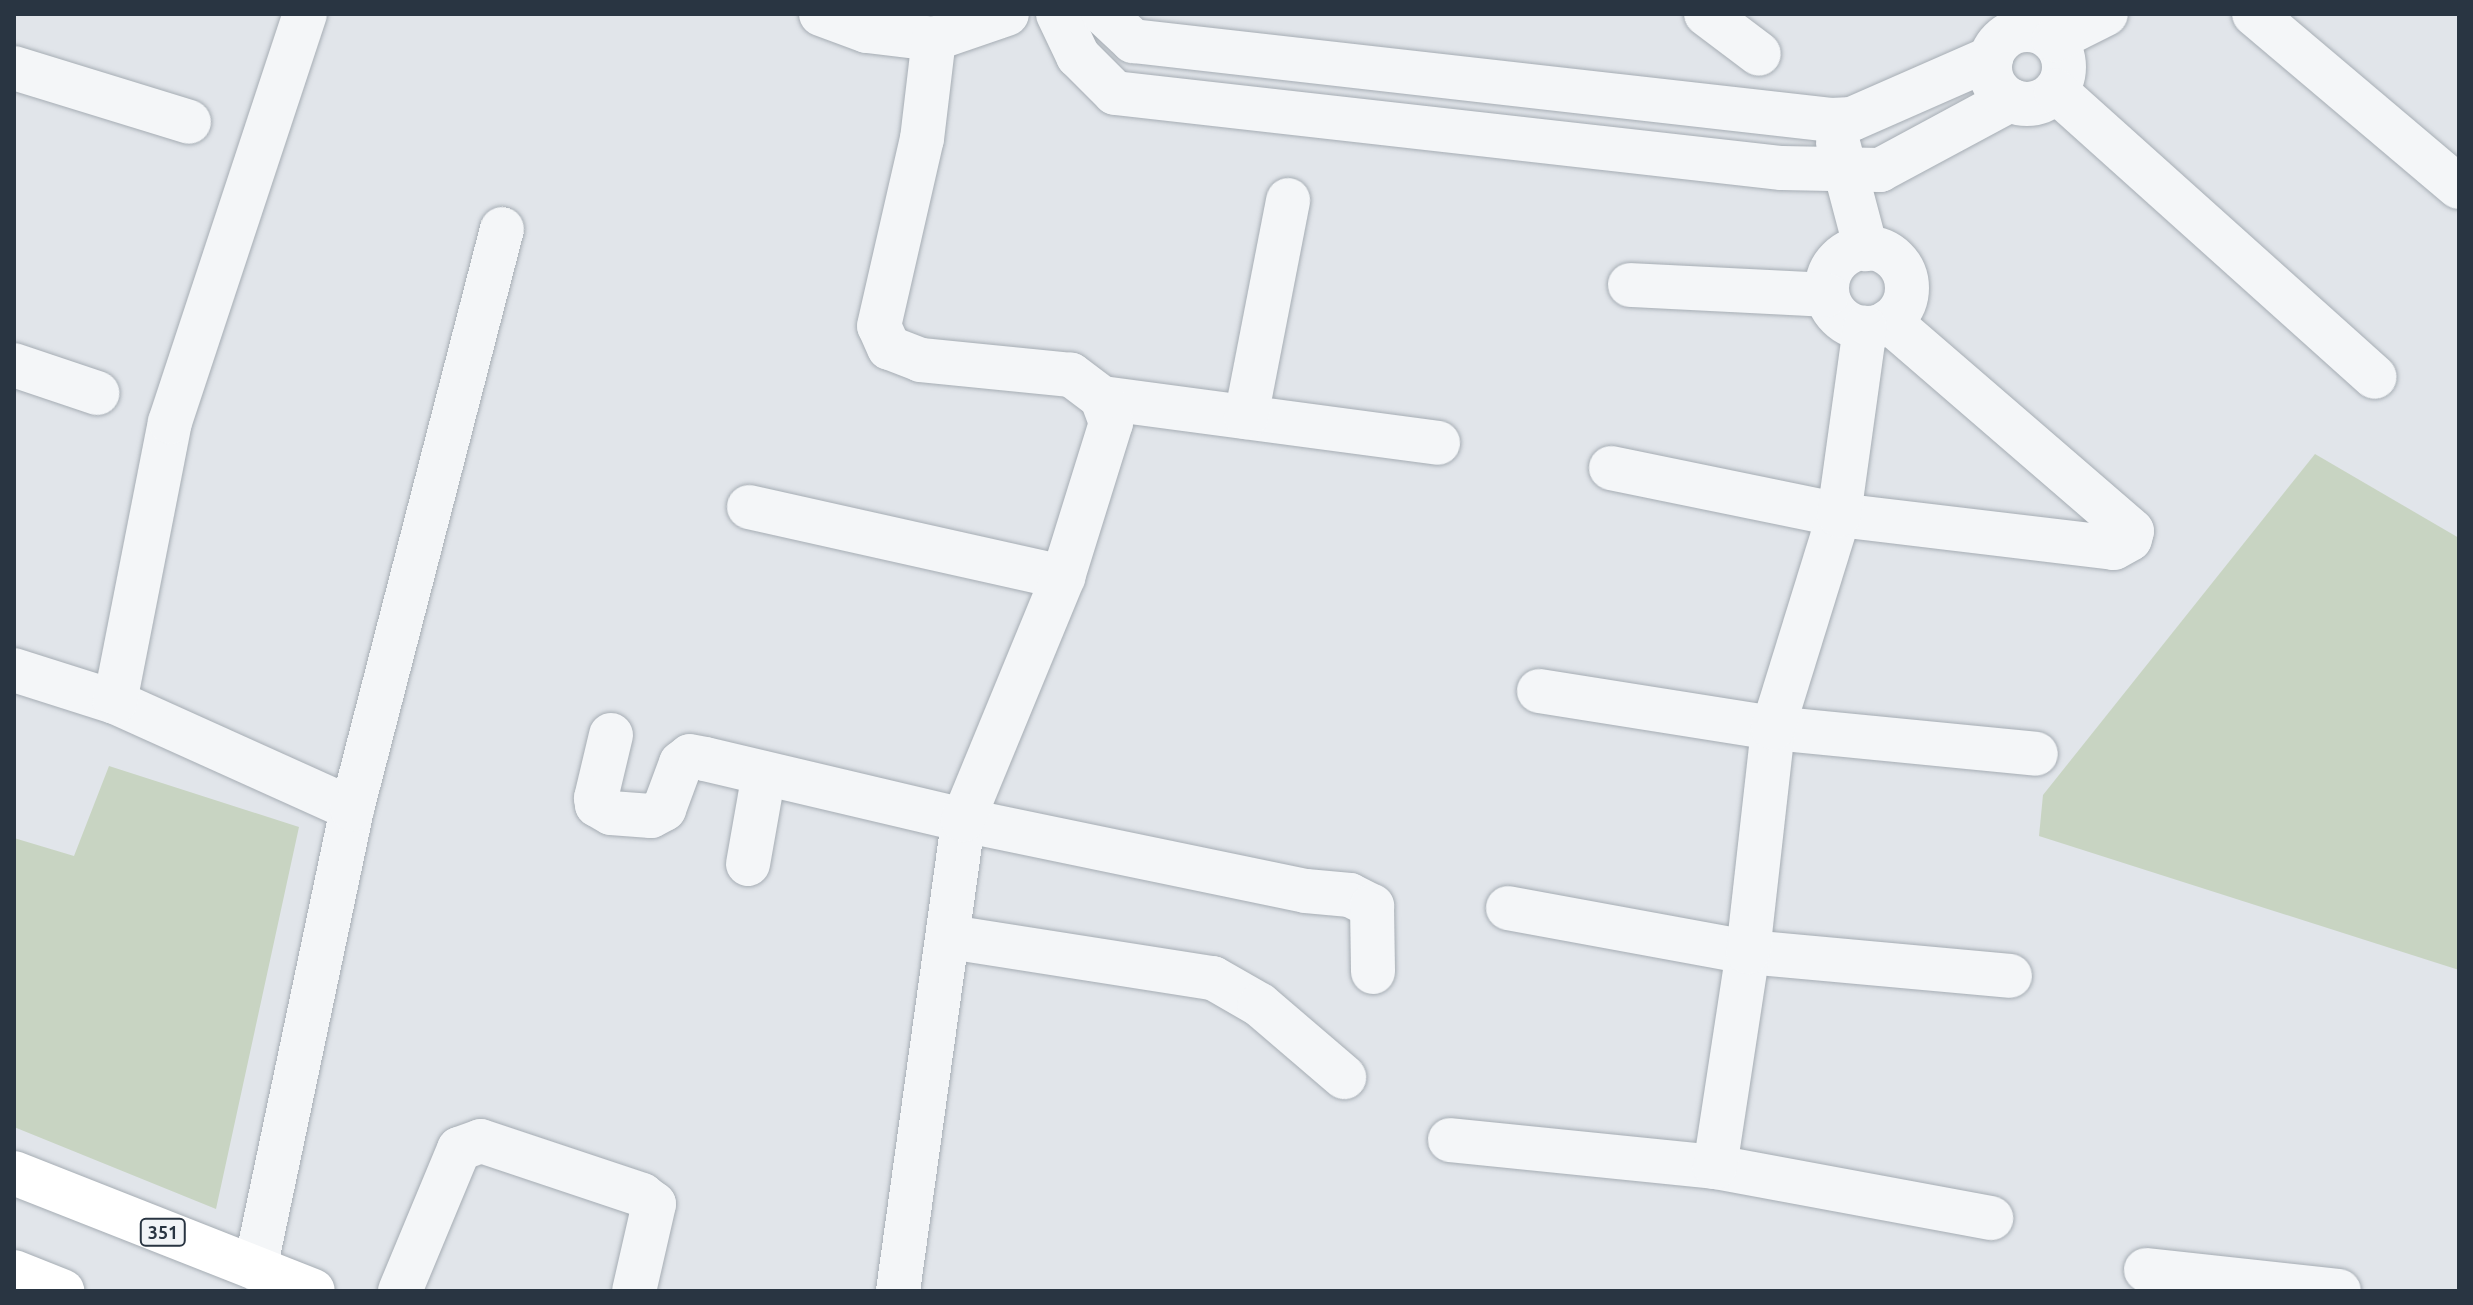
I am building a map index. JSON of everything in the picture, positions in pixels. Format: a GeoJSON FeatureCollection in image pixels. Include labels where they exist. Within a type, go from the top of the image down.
{"type":"FeatureCollection","features":[{"type":"Feature","properties":{"kind":"main road","name":"351"},"geometry":{"type":"LineString","coordinates":[[14,1173],[313,1291]]}},
{"type":"Feature","properties":{"kind":"main road"},"geometry":{"type":"LineString","coordinates":[[14,1272],[62,1291]]}},
{"type":"Feature","properties":{"kind":"street"},"geometry":{"type":"LineString","coordinates":[[115,702],[170,422],[305,14]]}},
{"type":"Feature","properties":{"kind":"street"},"geometry":{"type":"LineString","coordinates":[[821,14],[867,31],[934,39],[1007,14]]}},
{"type":"Feature","properties":{"kind":"street"},"geometry":{"type":"LineString","coordinates":[[1058,14],[1078,56],[1115,93],[1846,171],[1880,170],[2010,100],[2041,103],[2056,91],[2065,63],[2035,29]]}},
{"type":"Feature","properties":{"kind":"street"},"geometry":{"type":"LineString","coordinates":[[1104,14],[1133,41],[1831,120],[1852,119],[1991,58],[2008,34],[2106,14]]}},
{"type":"Feature","properties":{"kind":"street"},"geometry":{"type":"LineString","coordinates":[[1706,14],[1759,54]]}},
{"type":"Feature","properties":{"kind":"street"},"geometry":{"type":"LineString","coordinates":[[2254,14],[2459,187]]}},
{"type":"Feature","properties":{"kind":"street"},"geometry":{"type":"LineString","coordinates":[[934,39],[922,139],[881,300],[879,326],[889,348],[921,360],[1071,375],[1102,398],[1438,443]]}},
{"type":"Feature","properties":{"kind":"street"},"geometry":{"type":"LineString","coordinates":[[1991,58],[1991,77],[2010,100]]}},
{"type":"Feature","properties":{"kind":"street"},"geometry":{"type":"LineString","coordinates":[[14,68],[189,122]]}},
{"type":"Feature","properties":{"kind":"street"},"geometry":{"type":"LineString","coordinates":[[2056,91],[2375,377]]}},
{"type":"Feature","properties":{"kind":"street"},"geometry":{"type":"LineString","coordinates":[[1831,120],[1866,249]]}},
{"type":"Feature","properties":{"kind":"street"},"geometry":{"type":"LineString","coordinates":[[1246,417],[1288,200]]}},
{"type":"Feature","properties":{"kind":"street"},"geometry":{"type":"LineString","coordinates":[[255,1268],[352,809],[502,229]]}},
{"type":"Feature","properties":{"kind":"street"},"geometry":{"type":"LineString","coordinates":[[1611,468],[1839,515],[2114,548],[2132,534],[1877,325],[1840,318],[1827,295],[1832,268],[1840,258],[1866,249],[1889,256],[1905,276],[1904,301],[1877,325],[1839,515],[1773,728],[1748,952],[1715,1167]]}},
{"type":"Feature","properties":{"kind":"street"},"geometry":{"type":"LineString","coordinates":[[1630,285],[1827,295]]}},
{"type":"Feature","properties":{"kind":"street"},"geometry":{"type":"LineString","coordinates":[[14,365],[97,393]]}},
{"type":"Feature","properties":{"kind":"street"},"geometry":{"type":"LineString","coordinates":[[898,1291],[950,937],[963,820],[1063,577],[1111,423],[1102,398]]}},
{"type":"Feature","properties":{"kind":"street"},"geometry":{"type":"LineString","coordinates":[[749,507],[1063,577]]}},
{"type":"Feature","properties":{"kind":"street"},"geometry":{"type":"LineString","coordinates":[[14,670],[115,702],[352,809]]}},
{"type":"Feature","properties":{"kind":"street"},"geometry":{"type":"LineString","coordinates":[[1539,691],[1773,728],[2036,754]]}},
{"type":"Feature","properties":{"kind":"street"},"geometry":{"type":"LineString","coordinates":[[611,735],[596,798],[597,805],[611,813],[651,816],[664,809],[681,763],[690,756],[963,820],[1367,901],[1374,915],[1373,972]]}},
{"type":"Feature","properties":{"kind":"street"},"geometry":{"type":"LineString","coordinates":[[748,864],[764,773]]}},
{"type":"Feature","properties":{"kind":"street"},"geometry":{"type":"LineString","coordinates":[[1508,908],[1748,952],[2010,976]]}},
{"type":"Feature","properties":{"kind":"street"},"geometry":{"type":"LineString","coordinates":[[950,937],[1213,978],[1260,1005],[1344,1077]]}},
{"type":"Feature","properties":{"kind":"street"},"geometry":{"type":"LineString","coordinates":[[1450,1140],[1715,1167],[1991,1218]]}},
{"type":"Feature","properties":{"kind":"street"},"geometry":{"type":"LineString","coordinates":[[400,1291],[459,1149],[481,1141],[642,1195],[654,1204],[634,1291]]}},
{"type":"Feature","properties":{"kind":"street"},"geometry":{"type":"LineString","coordinates":[[2146,1270],[2339,1291]]}},
{"type":"Feature","properties":{"kind":"green space"},"geometry":{"type":"Polygon","coordinates":[[[2315,454],[2459,538],[2459,970],[2039,836],[2043,795],[2315,454]]]}},
{"type":"Feature","properties":{"kind":"green space"},"geometry":{"type":"Polygon","coordinates":[[[109,766],[299,827],[216,1209],[14,1127],[14,838],[74,856],[109,766]]]}}]}
